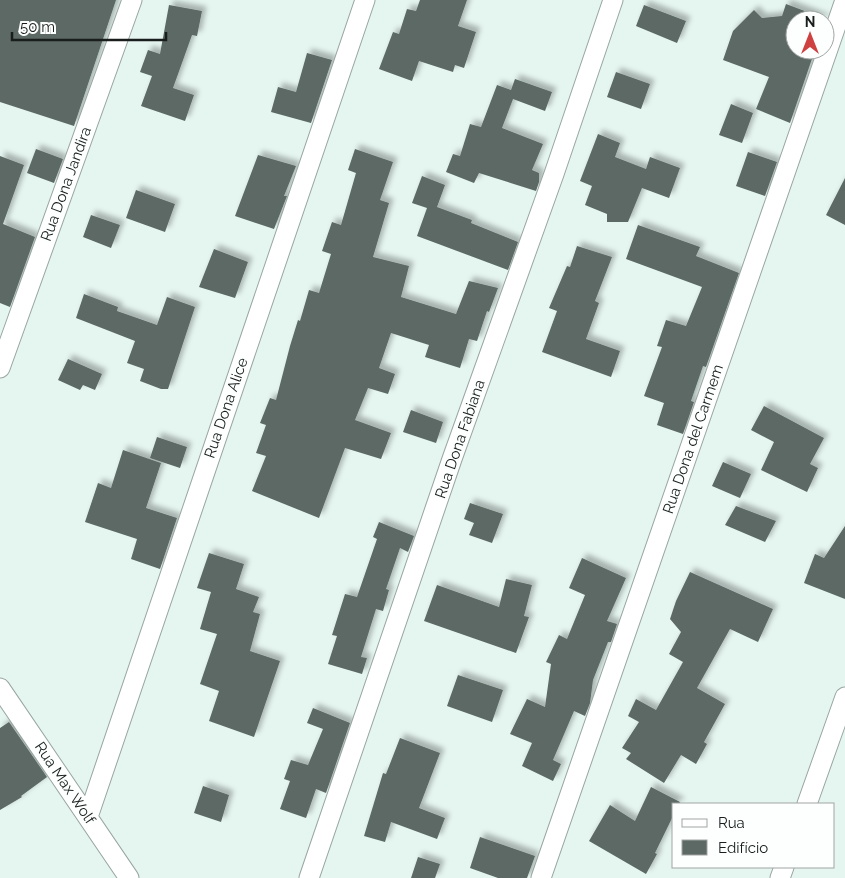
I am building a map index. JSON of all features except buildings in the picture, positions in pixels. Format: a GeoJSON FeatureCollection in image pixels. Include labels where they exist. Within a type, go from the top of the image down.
{"type":"FeatureCollection","features":[{"type":"Feature","properties":{"kind":"street","name":"Rua Dona Jandira"},"geometry":{"type":"LineString","coordinates":[[0,368],[132,0]]}},
{"type":"Feature","properties":{"kind":"street","name":"Rua Dona Alice"},"geometry":{"type":"LineString","coordinates":[[88,817],[365,0]]}},
{"type":"Feature","properties":{"kind":"street","name":"Rua Dona Fabiana"},"geometry":{"type":"LineString","coordinates":[[309,878],[452,459],[550,183],[612,0]]}},
{"type":"Feature","properties":{"kind":"street","name":"Rua Dona del Carmem"},"geometry":{"type":"LineString","coordinates":[[541,878],[845,0]]}},
{"type":"Feature","properties":{"kind":"street","name":"Rua Max Wolf"},"geometry":{"type":"LineString","coordinates":[[0,688],[129,878]]}},
{"type":"Feature","properties":{"kind":"street"},"geometry":{"type":"LineString","coordinates":[[807,803],[845,697]]}}]}
